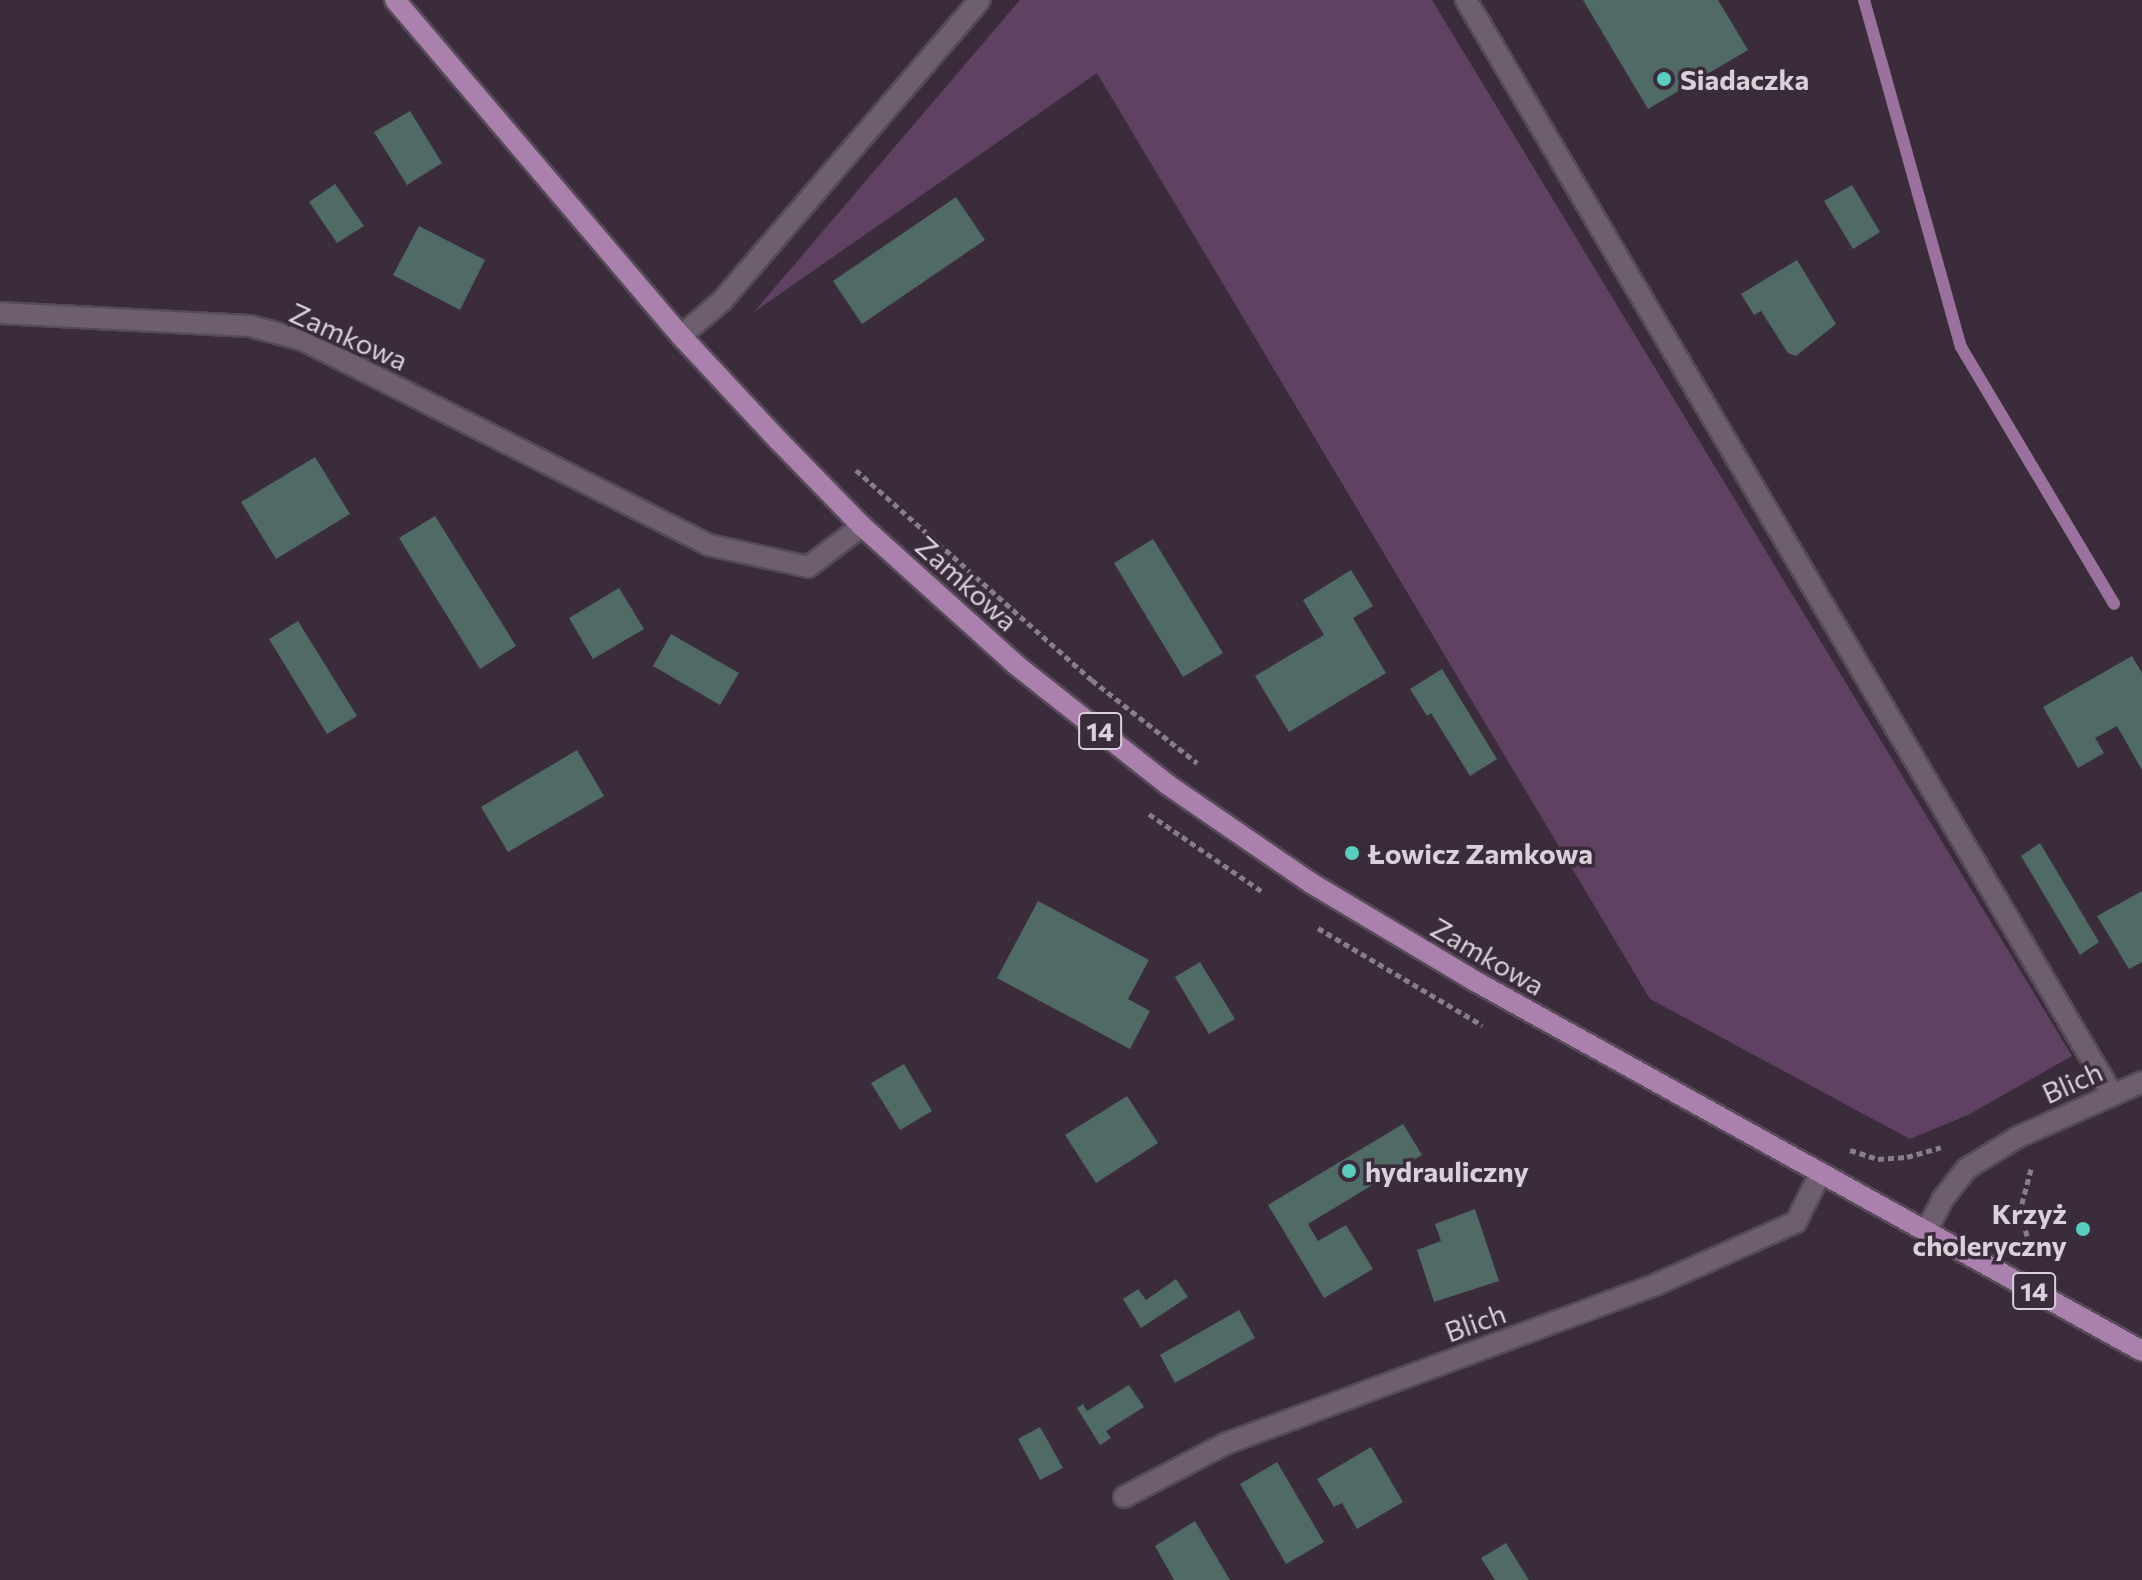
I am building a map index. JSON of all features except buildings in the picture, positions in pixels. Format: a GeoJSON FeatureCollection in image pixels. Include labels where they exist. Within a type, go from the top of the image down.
{"type":"FeatureCollection","features":[{"type":"Feature","properties":{"kind":"main road","name":"Zamkowa"},"geometry":{"type":"LineString","coordinates":[[395,0],[681,336],[862,526],[1015,664],[1168,785],[1243,837],[1460,972],[2142,1351]]}},
{"type":"Feature","properties":{"kind":"main road","name":"Zamkowa"},"geometry":{"type":"LineString","coordinates":[[404,0],[430,38]]}},
{"type":"Feature","properties":{"kind":"street"},"geometry":{"type":"LineString","coordinates":[[681,336],[722,301],[980,0]]}},
{"type":"Feature","properties":{"kind":"street"},"geometry":{"type":"LineString","coordinates":[[1466,0],[2112,1094]]}},
{"type":"Feature","properties":{"kind":"street","name":"Zamkowa"},"geometry":{"type":"LineString","coordinates":[[0,313],[250,326],[303,340],[709,545],[808,567],[862,526]]}},
{"type":"Feature","properties":{"kind":"street","name":"Blich"},"geometry":{"type":"LineString","coordinates":[[1926,1232],[1942,1200],[1966,1169],[2018,1137],[2142,1082]]}},
{"type":"Feature","properties":{"kind":"street","name":"Blich"},"geometry":{"type":"LineString","coordinates":[[1124,1497],[1225,1444],[1657,1284],[1796,1222],[1820,1174]]}},
{"type":"Feature","properties":{"kind":"path"},"geometry":{"type":"LineString","coordinates":[[847,462],[1092,680],[1208,772]]}},
{"type":"Feature","properties":{"kind":"path"},"geometry":{"type":"LineString","coordinates":[[1844,1148],[1878,1159],[1907,1157],[1939,1148],[1952,1140]]}},
{"type":"Feature","properties":{"kind":"path"},"geometry":{"type":"LineString","coordinates":[[2028,1172],[2020,1211],[2028,1239],[2041,1257],[2054,1264]]}},
{"type":"Feature","properties":{"kind":"shaded area"},"geometry":{"type":"Polygon","coordinates":[[[1020,0],[1432,0],[2072,1056],[1970,1114],[1910,1139],[1650,999],[1097,73],[754,312],[1020,0]]]}},
{"type":"Feature","properties":{"kind":"waterway"},"geometry":{"type":"LineString","coordinates":[[1864,0],[1961,347],[2114,604]]}},
{"type":"Feature","properties":{"kind":"place","name":"Siadaczka"},"geometry":{"type":"Point","coordinates":[1664,79]}},
{"type":"Feature","properties":{"kind":"place","name":"Łowicz Zamkowa"},"geometry":{"type":"Point","coordinates":[1352,853]}},
{"type":"Feature","properties":{"kind":"place","name":"hydrauliczny"},"geometry":{"type":"Point","coordinates":[1349,1171]}},
{"type":"Feature","properties":{"kind":"place","name":"Krzyż choleryczny"},"geometry":{"type":"Point","coordinates":[2083,1229]}}]}
